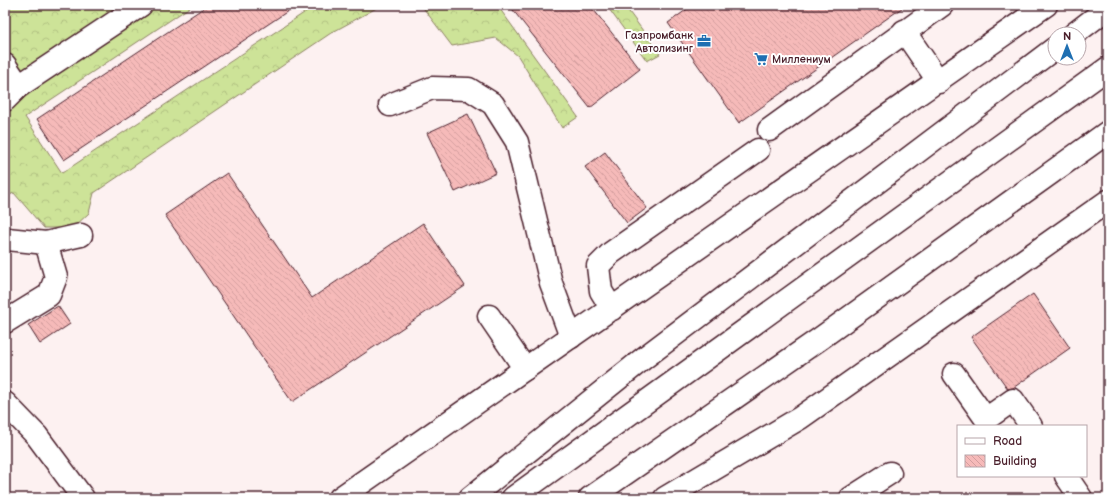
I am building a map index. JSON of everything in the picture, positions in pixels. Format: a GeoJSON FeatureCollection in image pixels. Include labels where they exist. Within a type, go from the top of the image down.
{"type":"FeatureCollection","features":[{"type":"Feature","properties":{"kind":"main road"},"geometry":{"type":"LineString","coordinates":[[5,65],[12,93],[141,5]]}},
{"type":"Feature","properties":{"kind":"main road"},"geometry":{"type":"LineString","coordinates":[[769,130],[942,5]]}},
{"type":"Feature","properties":{"kind":"main road"},"geometry":{"type":"LineString","coordinates":[[340,498],[939,82],[1046,5]]}},
{"type":"Feature","properties":{"kind":"main road"},"geometry":{"type":"LineString","coordinates":[[1084,26],[1108,8]]}},
{"type":"Feature","properties":{"kind":"main road"},"geometry":{"type":"LineString","coordinates":[[904,31],[939,82]]}},
{"type":"Feature","properties":{"kind":"main road"},"geometry":{"type":"LineString","coordinates":[[470,498],[644,358],[1047,54]]}},
{"type":"Feature","properties":{"kind":"main road"},"geometry":{"type":"LineString","coordinates":[[513,498],[1108,68]]}},
{"type":"Feature","properties":{"kind":"main road"},"geometry":{"type":"LineString","coordinates":[[390,106],[432,88],[469,89],[493,104],[517,142],[551,283],[571,337]]}},
{"type":"Feature","properties":{"kind":"main road"},"geometry":{"type":"LineString","coordinates":[[590,498],[818,340],[1108,132]]}},
{"type":"Feature","properties":{"kind":"main road"},"geometry":{"type":"LineString","coordinates":[[612,309],[601,291],[598,266],[611,253],[758,150]]}},
{"type":"Feature","properties":{"kind":"main road"},"geometry":{"type":"LineString","coordinates":[[665,498],[800,418],[1108,201]]}},
{"type":"Feature","properties":{"kind":"main road"},"geometry":{"type":"LineString","coordinates":[[6,236],[46,243],[81,235]]}},
{"type":"Feature","properties":{"kind":"main road"},"geometry":{"type":"LineString","coordinates":[[5,322],[49,295],[56,278],[46,243]]}},
{"type":"Feature","properties":{"kind":"main road"},"geometry":{"type":"LineString","coordinates":[[489,316],[525,369]]}},
{"type":"Feature","properties":{"kind":"main road"},"geometry":{"type":"LineString","coordinates":[[954,374],[986,419],[1013,400],[1030,425]]}},
{"type":"Feature","properties":{"kind":"main road"},"geometry":{"type":"LineString","coordinates":[[5,403],[37,436],[83,498]]}},
{"type":"Feature","properties":{"kind":"main road"},"geometry":{"type":"LineString","coordinates":[[850,498],[890,473]]}},
{"type":"Feature","properties":{"kind":"main road"},"geometry":{"type":"LineString","coordinates":[[1067,477],[1081,498]]}},
{"type":"Feature","properties":{"kind":"green space"},"geometry":{"type":"Polygon","coordinates":[[[5,5],[193,5],[25,117],[62,173],[316,5],[382,5],[331,33],[94,193],[89,213],[73,228],[44,228],[14,193],[5,197],[5,59],[8,55],[5,50],[5,5]]]}},
{"type":"Feature","properties":{"kind":"green space"},"geometry":{"type":"Polygon","coordinates":[[[421,5],[497,5],[578,117],[562,128],[518,56],[496,38],[452,46],[421,5]]]}},
{"type":"Feature","properties":{"kind":"green space"},"geometry":{"type":"Polygon","coordinates":[[[606,5],[624,5],[660,54],[647,61],[606,5]]]}},
{"type":"Feature","properties":{"kind":"building"},"geometry":{"type":"Polygon","coordinates":[[[208,5],[297,5],[64,160],[37,119],[208,5]]]}},
{"type":"Feature","properties":{"kind":"building"},"geometry":{"type":"Polygon","coordinates":[[[509,5],[590,5],[640,69],[590,108],[509,5]]]}},
{"type":"Feature","properties":{"kind":"building","name":"Миллениум"},"geometry":{"type":"Polygon","coordinates":[[[693,5],[906,5],[739,123],[668,23],[693,5]]]}},
{"type":"Feature","properties":{"kind":"building"},"geometry":{"type":"Polygon","coordinates":[[[468,114],[496,173],[455,192],[427,133],[468,114]]]}},
{"type":"Feature","properties":{"kind":"building"},"geometry":{"type":"Polygon","coordinates":[[[605,152],[647,208],[627,223],[585,167],[605,152]]]}},
{"type":"Feature","properties":{"kind":"building"},"geometry":{"type":"Polygon","coordinates":[[[227,173],[312,298],[423,223],[465,286],[292,402],[165,215],[227,173]]]}},
{"type":"Feature","properties":{"kind":"building"},"geometry":{"type":"Polygon","coordinates":[[[1033,294],[1070,348],[1013,388],[1008,389],[971,337],[1033,294]]]}},
{"type":"Feature","properties":{"kind":"building"},"geometry":{"type":"Polygon","coordinates":[[[58,306],[70,324],[40,344],[28,325],[58,306]]]}},
{"type":"Feature","properties":{"kind":"place","name":"Газпромбанк Автолизинг"},"geometry":{"type":"Point","coordinates":[704,41]}},
{"type":"Feature","properties":{"kind":"place","name":"Миллениум"},"geometry":{"type":"Point","coordinates":[761,59]}}]}
